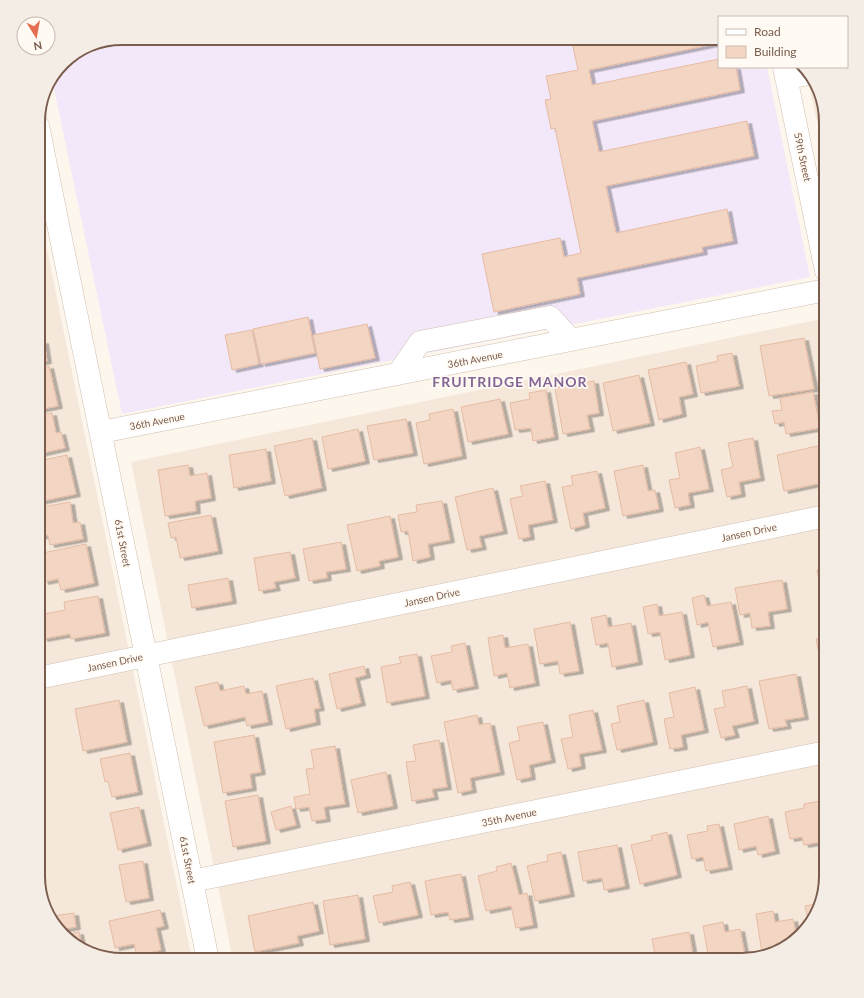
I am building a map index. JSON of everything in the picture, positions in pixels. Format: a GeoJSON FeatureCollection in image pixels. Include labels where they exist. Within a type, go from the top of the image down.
{"type":"FeatureCollection","features":[{"type":"Feature","properties":{"kind":"street"},"geometry":{"type":"LineString","coordinates":[[785,73],[802,74]]}},
{"type":"Feature","properties":{"kind":"street","name":"59th Street"},"geometry":{"type":"LineString","coordinates":[[785,73],[819,237]]}},
{"type":"Feature","properties":{"kind":"street","name":"61st Street"},"geometry":{"type":"LineString","coordinates":[[45,160],[207,953]]}},
{"type":"Feature","properties":{"kind":"street","name":"36th Avenue"},"geometry":{"type":"LineString","coordinates":[[101,432],[819,291]]}},
{"type":"Feature","properties":{"kind":"street","name":"Jansen Drive"},"geometry":{"type":"LineString","coordinates":[[45,677],[819,517]]}},
{"type":"Feature","properties":{"kind":"street","name":"35th Avenue"},"geometry":{"type":"LineString","coordinates":[[192,881],[819,753]]}},
{"type":"Feature","properties":{"kind":"shaded area"},"geometry":{"type":"Polygon","coordinates":[[[122,45],[718,45],[718,68],[767,68],[810,277],[122,414],[54,87],[64,71],[84,55],[107,46],[122,45]]]}},
{"type":"Feature","properties":{"kind":"shaded area"},"geometry":{"type":"Polygon","coordinates":[[[808,83],[818,107],[819,131],[808,83]]]}},
{"type":"Feature","properties":{"kind":"shaded area"},"geometry":{"type":"Polygon","coordinates":[[[45,239],[191,953],[117,953],[107,952],[88,945],[75,937],[61,923],[55,914],[46,891],[45,239]]]}},
{"type":"Feature","properties":{"kind":"shaded area"},"geometry":{"type":"Polygon","coordinates":[[[819,319],[819,881],[815,900],[803,923],[789,937],[780,943],[757,952],[747,953],[232,953],[131,462],[819,319]]]}},
{"type":"Feature","properties":{"kind":"building"},"geometry":{"type":"Polygon","coordinates":[[[573,45],[709,45],[589,70],[592,85],[718,59],[718,68],[736,68],[740,90],[592,121],[599,152],[747,121],[754,156],[606,186],[616,233],[727,209],[733,241],[702,247],[703,252],[577,278],[580,294],[494,312],[482,254],[560,238],[564,257],[581,253],[555,128],[551,129],[545,100],[551,99],[546,76],[578,70],[573,45]]]}},
{"type":"Feature","properties":{"kind":"building"},"geometry":{"type":"Polygon","coordinates":[[[308,317],[315,353],[261,364],[253,329],[308,317]]]}},
{"type":"Feature","properties":{"kind":"building"},"geometry":{"type":"Polygon","coordinates":[[[367,324],[375,358],[320,369],[313,335],[367,324]]]}},
{"type":"Feature","properties":{"kind":"building"},"geometry":{"type":"Polygon","coordinates":[[[252,330],[259,364],[232,370],[225,335],[252,330]]]}},
{"type":"Feature","properties":{"kind":"building"},"geometry":{"type":"Polygon","coordinates":[[[804,338],[814,389],[769,396],[760,346],[804,338]]]}},
{"type":"Feature","properties":{"kind":"building"},"geometry":{"type":"Polygon","coordinates":[[[45,348],[47,361],[45,361],[45,348]]]}},
{"type":"Feature","properties":{"kind":"building"},"geometry":{"type":"Polygon","coordinates":[[[732,353],[739,386],[701,393],[696,366],[718,361],[717,356],[732,353]]]}},
{"type":"Feature","properties":{"kind":"building"},"geometry":{"type":"Polygon","coordinates":[[[686,362],[693,394],[679,397],[682,414],[659,420],[648,370],[686,362]]]}},
{"type":"Feature","properties":{"kind":"building"},"geometry":{"type":"Polygon","coordinates":[[[49,366],[58,406],[45,409],[45,367],[49,366]]]}},
{"type":"Feature","properties":{"kind":"building"},"geometry":{"type":"Polygon","coordinates":[[[639,375],[650,423],[613,431],[603,383],[639,375]]]}},
{"type":"Feature","properties":{"kind":"building"},"geometry":{"type":"Polygon","coordinates":[[[594,381],[599,413],[587,415],[590,429],[563,434],[555,388],[594,381]]]}},
{"type":"Feature","properties":{"kind":"building"},"geometry":{"type":"Polygon","coordinates":[[[546,390],[554,437],[533,441],[531,428],[515,430],[510,403],[530,399],[529,393],[546,390]]]}},
{"type":"Feature","properties":{"kind":"building"},"geometry":{"type":"Polygon","coordinates":[[[813,392],[819,428],[786,434],[784,422],[775,424],[772,411],[782,410],[780,398],[813,392]]]}},
{"type":"Feature","properties":{"kind":"building"},"geometry":{"type":"Polygon","coordinates":[[[500,399],[508,434],[468,442],[461,407],[500,399]]]}},
{"type":"Feature","properties":{"kind":"building"},"geometry":{"type":"Polygon","coordinates":[[[453,409],[462,456],[424,464],[416,423],[430,420],[429,414],[453,409]]]}},
{"type":"Feature","properties":{"kind":"building"},"geometry":{"type":"Polygon","coordinates":[[[52,413],[56,433],[61,432],[65,448],[45,452],[45,414],[52,413]]]}},
{"type":"Feature","properties":{"kind":"building"},"geometry":{"type":"Polygon","coordinates":[[[406,419],[413,453],[374,460],[367,426],[406,419]]]}},
{"type":"Feature","properties":{"kind":"building"},"geometry":{"type":"Polygon","coordinates":[[[358,429],[365,461],[328,469],[322,437],[358,429]]]}},
{"type":"Feature","properties":{"kind":"building"},"geometry":{"type":"Polygon","coordinates":[[[312,438],[322,488],[285,496],[274,446],[312,438]]]}},
{"type":"Feature","properties":{"kind":"building"},"geometry":{"type":"Polygon","coordinates":[[[753,438],[760,478],[739,482],[741,494],[727,497],[721,470],[733,467],[728,443],[753,438]]]}},
{"type":"Feature","properties":{"kind":"building"},"geometry":{"type":"Polygon","coordinates":[[[819,446],[819,484],[784,491],[777,455],[819,446]]]}},
{"type":"Feature","properties":{"kind":"building"},"geometry":{"type":"Polygon","coordinates":[[[700,447],[709,489],[688,493],[690,505],[675,508],[669,480],[680,478],[675,453],[700,447]]]}},
{"type":"Feature","properties":{"kind":"building"},"geometry":{"type":"Polygon","coordinates":[[[266,449],[271,481],[234,488],[229,455],[266,449]]]}},
{"type":"Feature","properties":{"kind":"building"},"geometry":{"type":"Polygon","coordinates":[[[67,455],[76,494],[45,501],[45,460],[67,455]]]}},
{"type":"Feature","properties":{"kind":"building"},"geometry":{"type":"Polygon","coordinates":[[[188,465],[190,476],[207,473],[211,498],[195,501],[196,511],[165,516],[158,470],[188,465]]]}},
{"type":"Feature","properties":{"kind":"building"},"geometry":{"type":"Polygon","coordinates":[[[643,465],[648,491],[655,490],[659,509],[623,516],[614,471],[643,465]]]}},
{"type":"Feature","properties":{"kind":"building"},"geometry":{"type":"Polygon","coordinates":[[[597,471],[605,508],[583,513],[585,525],[571,529],[562,487],[573,485],[571,476],[597,471]]]}},
{"type":"Feature","properties":{"kind":"building"},"geometry":{"type":"Polygon","coordinates":[[[545,481],[553,520],[528,525],[530,537],[519,539],[510,499],[523,496],[520,486],[545,481]]]}},
{"type":"Feature","properties":{"kind":"building"},"geometry":{"type":"Polygon","coordinates":[[[493,488],[503,531],[479,536],[482,547],[467,550],[455,497],[493,488]]]}},
{"type":"Feature","properties":{"kind":"building"},"geometry":{"type":"Polygon","coordinates":[[[442,501],[450,540],[428,544],[430,557],[413,561],[408,531],[401,532],[398,515],[417,512],[416,505],[442,501]]]}},
{"type":"Feature","properties":{"kind":"building"},"geometry":{"type":"Polygon","coordinates":[[[70,502],[73,523],[80,522],[83,539],[50,545],[48,535],[45,536],[45,507],[70,502]]]}},
{"type":"Feature","properties":{"kind":"building"},"geometry":{"type":"Polygon","coordinates":[[[211,515],[218,551],[180,558],[176,537],[171,538],[168,523],[211,515]]]}},
{"type":"Feature","properties":{"kind":"building"},"geometry":{"type":"Polygon","coordinates":[[[390,516],[398,557],[379,561],[380,566],[357,571],[347,525],[390,516]]]}},
{"type":"Feature","properties":{"kind":"building"},"geometry":{"type":"Polygon","coordinates":[[[341,542],[346,569],[326,572],[327,578],[309,581],[303,549],[341,542]]]}},
{"type":"Feature","properties":{"kind":"building"},"geometry":{"type":"Polygon","coordinates":[[[86,544],[94,583],[61,590],[58,579],[45,582],[45,553],[86,544]]]}},
{"type":"Feature","properties":{"kind":"building"},"geometry":{"type":"Polygon","coordinates":[[[290,552],[295,578],[274,582],[276,588],[259,591],[254,558],[290,552]]]}},
{"type":"Feature","properties":{"kind":"building"},"geometry":{"type":"Polygon","coordinates":[[[817,570],[819,570],[819,581],[817,570]]]}},
{"type":"Feature","properties":{"kind":"building"},"geometry":{"type":"Polygon","coordinates":[[[228,578],[232,601],[192,608],[188,585],[228,578]]]}},
{"type":"Feature","properties":{"kind":"building"},"geometry":{"type":"Polygon","coordinates":[[[782,580],[787,609],[768,612],[770,626],[752,628],[750,613],[740,615],[735,588],[782,580]]]}},
{"type":"Feature","properties":{"kind":"building"},"geometry":{"type":"Polygon","coordinates":[[[704,595],[707,606],[731,602],[739,642],[713,647],[708,622],[697,625],[692,598],[704,595]]]}},
{"type":"Feature","properties":{"kind":"building"},"geometry":{"type":"Polygon","coordinates":[[[98,596],[105,633],[71,639],[70,634],[45,639],[45,614],[65,610],[64,602],[98,596]]]}},
{"type":"Feature","properties":{"kind":"building"},"geometry":{"type":"Polygon","coordinates":[[[657,604],[659,616],[682,612],[690,655],[665,660],[660,632],[648,634],[643,607],[657,604]]]}},
{"type":"Feature","properties":{"kind":"building"},"geometry":{"type":"Polygon","coordinates":[[[606,615],[608,627],[631,623],[638,662],[612,667],[608,643],[596,645],[591,618],[606,615]]]}},
{"type":"Feature","properties":{"kind":"building"},"geometry":{"type":"Polygon","coordinates":[[[570,622],[579,671],[560,674],[558,661],[540,664],[534,629],[570,622]]]}},
{"type":"Feature","properties":{"kind":"building"},"geometry":{"type":"Polygon","coordinates":[[[503,635],[505,648],[528,644],[535,683],[510,688],[507,673],[494,676],[488,638],[503,635]]]}},
{"type":"Feature","properties":{"kind":"building"},"geometry":{"type":"Polygon","coordinates":[[[819,638],[819,654],[816,639],[819,638]]]}},
{"type":"Feature","properties":{"kind":"building"},"geometry":{"type":"Polygon","coordinates":[[[465,643],[474,686],[453,690],[451,680],[437,683],[431,656],[452,652],[451,646],[465,643]]]}},
{"type":"Feature","properties":{"kind":"building"},"geometry":{"type":"Polygon","coordinates":[[[417,654],[425,696],[387,703],[381,667],[401,663],[399,657],[417,654]]]}},
{"type":"Feature","properties":{"kind":"building"},"geometry":{"type":"Polygon","coordinates":[[[364,666],[366,675],[355,678],[361,703],[337,709],[329,674],[364,666]]]}},
{"type":"Feature","properties":{"kind":"building"},"geometry":{"type":"Polygon","coordinates":[[[796,674],[804,717],[785,720],[787,726],[769,729],[759,681],[796,674]]]}},
{"type":"Feature","properties":{"kind":"building"},"geometry":{"type":"Polygon","coordinates":[[[313,678],[320,708],[314,709],[316,722],[286,729],[276,686],[313,678]]]}},
{"type":"Feature","properties":{"kind":"building"},"geometry":{"type":"Polygon","coordinates":[[[218,682],[220,691],[244,686],[246,694],[262,691],[268,722],[247,726],[245,717],[204,726],[195,687],[218,682]]]}},
{"type":"Feature","properties":{"kind":"building"},"geometry":{"type":"Polygon","coordinates":[[[747,686],[754,721],[732,726],[735,735],[721,738],[714,709],[725,707],[722,691],[747,686]]]}},
{"type":"Feature","properties":{"kind":"building"},"geometry":{"type":"Polygon","coordinates":[[[695,687],[704,730],[681,735],[683,747],[670,749],[664,719],[674,717],[669,693],[695,687]]]}},
{"type":"Feature","properties":{"kind":"building"},"geometry":{"type":"Polygon","coordinates":[[[119,700],[127,742],[83,751],[75,709],[119,700]]]}},
{"type":"Feature","properties":{"kind":"building"},"geometry":{"type":"Polygon","coordinates":[[[644,700],[653,742],[617,750],[611,724],[620,722],[617,706],[644,700]]]}},
{"type":"Feature","properties":{"kind":"building"},"geometry":{"type":"Polygon","coordinates":[[[593,710],[602,750],[579,754],[581,766],[568,769],[561,739],[573,737],[569,715],[593,710]]]}},
{"type":"Feature","properties":{"kind":"building"},"geometry":{"type":"Polygon","coordinates":[[[477,715],[479,725],[490,723],[500,772],[470,778],[472,790],[458,793],[444,722],[477,715]]]}},
{"type":"Feature","properties":{"kind":"building"},"geometry":{"type":"Polygon","coordinates":[[[543,722],[551,760],[529,765],[531,777],[517,780],[509,743],[520,740],[517,727],[543,722]]]}},
{"type":"Feature","properties":{"kind":"building"},"geometry":{"type":"Polygon","coordinates":[[[254,735],[261,772],[250,774],[252,788],[223,793],[214,742],[254,735]]]}},
{"type":"Feature","properties":{"kind":"building"},"geometry":{"type":"Polygon","coordinates":[[[439,740],[447,787],[432,789],[434,797],[412,801],[406,762],[416,761],[413,745],[439,740]]]}},
{"type":"Feature","properties":{"kind":"building"},"geometry":{"type":"Polygon","coordinates":[[[335,746],[345,804],[324,807],[326,819],[312,821],[309,807],[296,809],[294,797],[310,794],[306,769],[314,768],[311,750],[335,746]]]}},
{"type":"Feature","properties":{"kind":"building"},"geometry":{"type":"Polygon","coordinates":[[[130,753],[138,792],[112,797],[108,781],[105,782],[100,759],[130,753]]]}},
{"type":"Feature","properties":{"kind":"building"},"geometry":{"type":"Polygon","coordinates":[[[386,772],[393,806],[358,813],[351,780],[386,772]]]}},
{"type":"Feature","properties":{"kind":"building"},"geometry":{"type":"Polygon","coordinates":[[[258,795],[266,841],[233,847],[225,801],[258,795]]]}},
{"type":"Feature","properties":{"kind":"building"},"geometry":{"type":"Polygon","coordinates":[[[819,801],[819,842],[804,845],[802,837],[790,839],[785,812],[804,808],[804,804],[819,801]]]}},
{"type":"Feature","properties":{"kind":"building"},"geometry":{"type":"Polygon","coordinates":[[[291,806],[296,825],[276,830],[271,812],[291,806]]]}},
{"type":"Feature","properties":{"kind":"building"},"geometry":{"type":"Polygon","coordinates":[[[139,807],[147,843],[118,850],[110,813],[139,807]]]}},
{"type":"Feature","properties":{"kind":"building"},"geometry":{"type":"Polygon","coordinates":[[[768,816],[775,851],[758,855],[756,846],[739,850],[734,824],[768,816]]]}},
{"type":"Feature","properties":{"kind":"building"},"geometry":{"type":"Polygon","coordinates":[[[719,824],[728,867],[706,871],[703,857],[692,859],[687,835],[708,831],[707,826],[719,824]]]}},
{"type":"Feature","properties":{"kind":"building"},"geometry":{"type":"Polygon","coordinates":[[[667,832],[677,875],[640,884],[631,845],[652,840],[651,836],[667,832]]]}},
{"type":"Feature","properties":{"kind":"building"},"geometry":{"type":"Polygon","coordinates":[[[617,845],[625,886],[604,890],[602,878],[583,881],[578,852],[617,845]]]}},
{"type":"Feature","properties":{"kind":"building"},"geometry":{"type":"Polygon","coordinates":[[[561,852],[570,894],[535,901],[527,866],[548,861],[547,855],[561,852]]]}},
{"type":"Feature","properties":{"kind":"building"},"geometry":{"type":"Polygon","coordinates":[[[143,861],[149,898],[126,902],[119,865],[143,861]]]}},
{"type":"Feature","properties":{"kind":"building"},"geometry":{"type":"Polygon","coordinates":[[[511,863],[519,895],[527,893],[533,925],[516,928],[511,906],[486,911],[478,876],[497,871],[496,867],[511,863]]]}},
{"type":"Feature","properties":{"kind":"building"},"geometry":{"type":"Polygon","coordinates":[[[461,874],[469,917],[450,920],[448,912],[431,915],[425,881],[461,874]]]}},
{"type":"Feature","properties":{"kind":"building"},"geometry":{"type":"Polygon","coordinates":[[[410,882],[418,915],[379,923],[373,896],[393,892],[392,886],[410,882]]]}},
{"type":"Feature","properties":{"kind":"building"},"geometry":{"type":"Polygon","coordinates":[[[358,895],[365,939],[330,945],[323,901],[358,895]]]}},
{"type":"Feature","properties":{"kind":"building"},"geometry":{"type":"Polygon","coordinates":[[[313,902],[319,931],[297,936],[299,943],[255,952],[248,916],[313,902]]]}},
{"type":"Feature","properties":{"kind":"building"},"geometry":{"type":"Polygon","coordinates":[[[813,905],[807,916],[805,906],[813,905]]]}},
{"type":"Feature","properties":{"kind":"building"},"geometry":{"type":"Polygon","coordinates":[[[160,910],[164,926],[156,928],[161,950],[149,953],[136,953],[134,944],[115,948],[109,921],[160,910]]]}},
{"type":"Feature","properties":{"kind":"building"},"geometry":{"type":"Polygon","coordinates":[[[773,911],[775,922],[793,919],[795,931],[780,943],[762,950],[756,914],[773,911]]]}},
{"type":"Feature","properties":{"kind":"building"},"geometry":{"type":"Polygon","coordinates":[[[74,913],[76,927],[67,929],[56,916],[74,913]]]}},
{"type":"Feature","properties":{"kind":"building"},"geometry":{"type":"Polygon","coordinates":[[[723,922],[725,932],[740,929],[745,953],[708,953],[703,926],[723,922]]]}},
{"type":"Feature","properties":{"kind":"building"},"geometry":{"type":"Polygon","coordinates":[[[79,932],[81,941],[75,937],[72,934],[79,932]]]}},
{"type":"Feature","properties":{"kind":"building"},"geometry":{"type":"Polygon","coordinates":[[[689,932],[693,953],[655,953],[652,939],[689,932]]]}},
{"type":"Feature","properties":{"kind":"district","name":"FRUITRIDGE MANOR"},"geometry":{"type":"Point","coordinates":[510,382]}}]}
